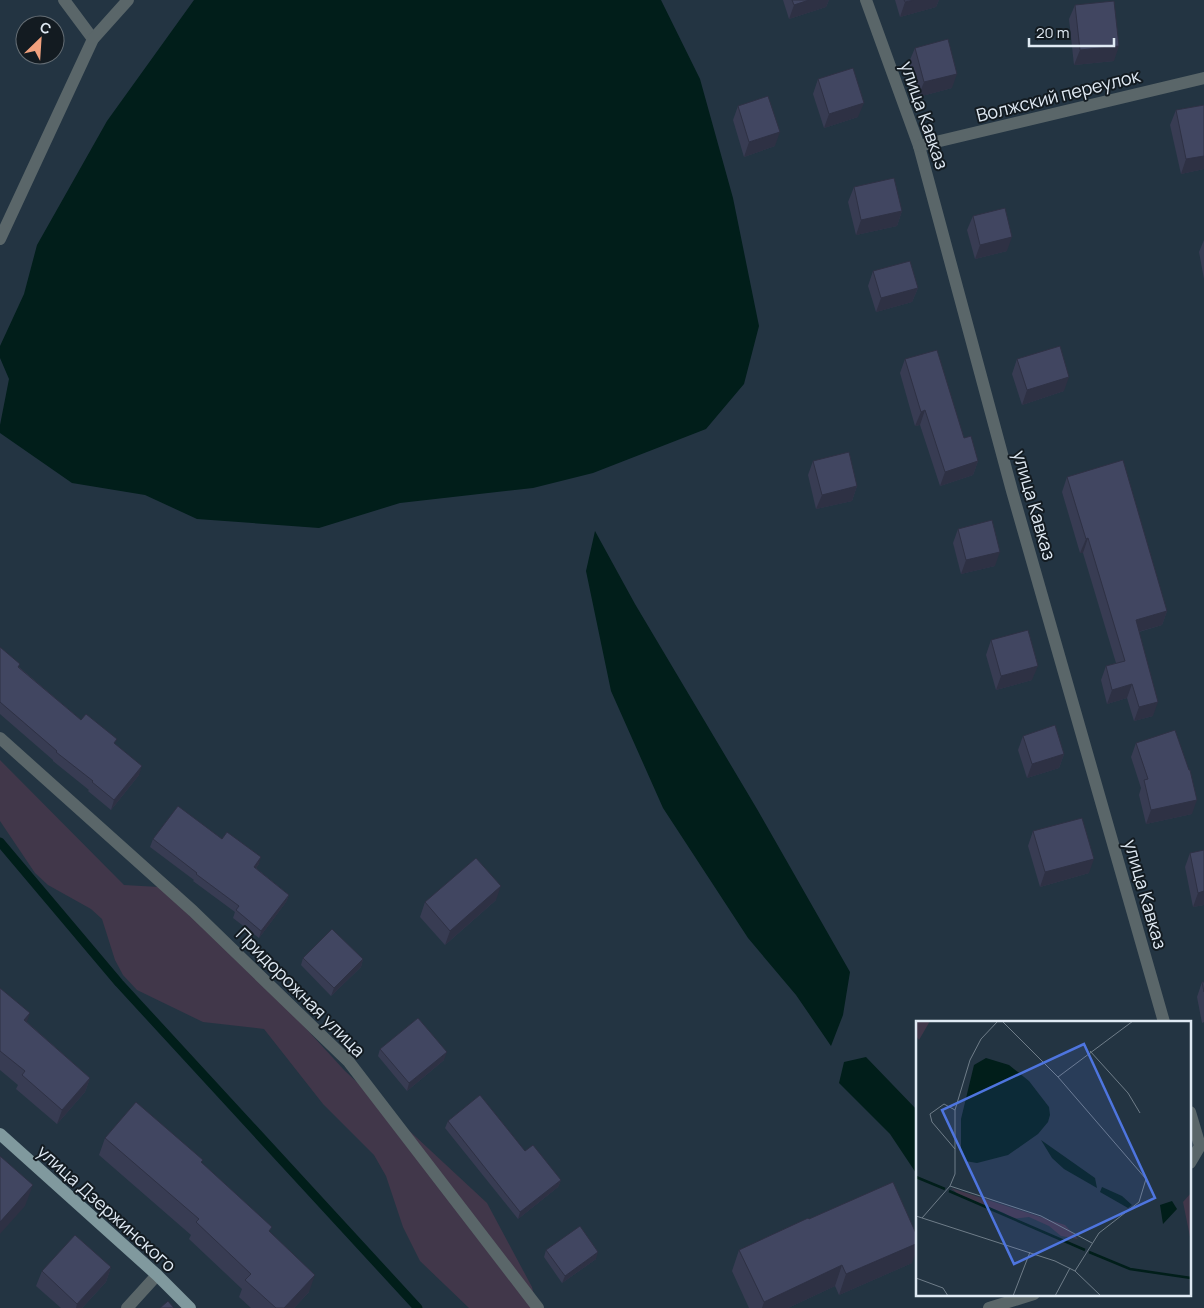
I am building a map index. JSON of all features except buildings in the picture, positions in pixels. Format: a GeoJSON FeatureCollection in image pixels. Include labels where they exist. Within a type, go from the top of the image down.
{"type":"FeatureCollection","features":[{"type":"Feature","properties":{"kind":"main road","name":"улица Дзержинского"},"geometry":{"type":"LineString","coordinates":[[0,1134],[157,1275],[190,1308]]}},
{"type":"Feature","properties":{"kind":"street"},"geometry":{"type":"LineString","coordinates":[[64,0],[93,39]]}},
{"type":"Feature","properties":{"kind":"street"},"geometry":{"type":"LineString","coordinates":[[0,239],[93,39],[128,0]]}},
{"type":"Feature","properties":{"kind":"street","name":"улица Кавказ"},"geometry":{"type":"LineString","coordinates":[[866,0],[920,146],[1015,500],[1164,1021]]}},
{"type":"Feature","properties":{"kind":"street","name":"Волжский переулок"},"geometry":{"type":"LineString","coordinates":[[920,146],[1204,78]]}},
{"type":"Feature","properties":{"kind":"street","name":"Придорожная улица"},"geometry":{"type":"LineString","coordinates":[[0,738],[193,911],[349,1062],[538,1308]]}},
{"type":"Feature","properties":{"kind":"street"},"geometry":{"type":"LineString","coordinates":[[1192,1119],[1200,1146],[1192,1160]]}},
{"type":"Feature","properties":{"kind":"street"},"geometry":{"type":"LineString","coordinates":[[127,1308],[157,1275]]}},
{"type":"Feature","properties":{"kind":"street"},"geometry":{"type":"LineString","coordinates":[[989,1308],[1028,1296]]}},
{"type":"Feature","properties":{"kind":"shaded area"},"geometry":{"type":"Polygon","coordinates":[[[194,0],[661,0],[700,79],[733,198],[759,326],[744,384],[706,429],[593,473],[533,488],[400,503],[319,528],[197,519],[145,495],[72,483],[0,433],[9,379],[0,358],[0,346],[24,294],[37,245],[107,121],[194,0]]]}},
{"type":"Feature","properties":{"kind":"shaded area"},"geometry":{"type":"Polygon","coordinates":[[[595,531],[635,604],[757,809],[850,972],[843,1015],[831,1046],[796,995],[748,938],[663,808],[611,691],[586,571],[595,531]]]}},
{"type":"Feature","properties":{"kind":"shaded area"},"geometry":{"type":"Polygon","coordinates":[[[0,760],[124,885],[177,888],[345,1071],[487,1203],[532,1287],[537,1308],[469,1308],[420,1261],[403,1227],[386,1176],[374,1155],[323,1104],[264,1029],[203,1022],[137,990],[123,975],[115,960],[102,919],[91,909],[48,885],[35,873],[0,821],[0,760]]]}},
{"type":"Feature","properties":{"kind":"shaded area"},"geometry":{"type":"Polygon","coordinates":[[[866,1057],[916,1109],[916,1173],[890,1134],[839,1083],[844,1062],[866,1057]]]}},
{"type":"Feature","properties":{"kind":"waterway"},"geometry":{"type":"LineString","coordinates":[[0,842],[119,983],[418,1308]]}}]}
